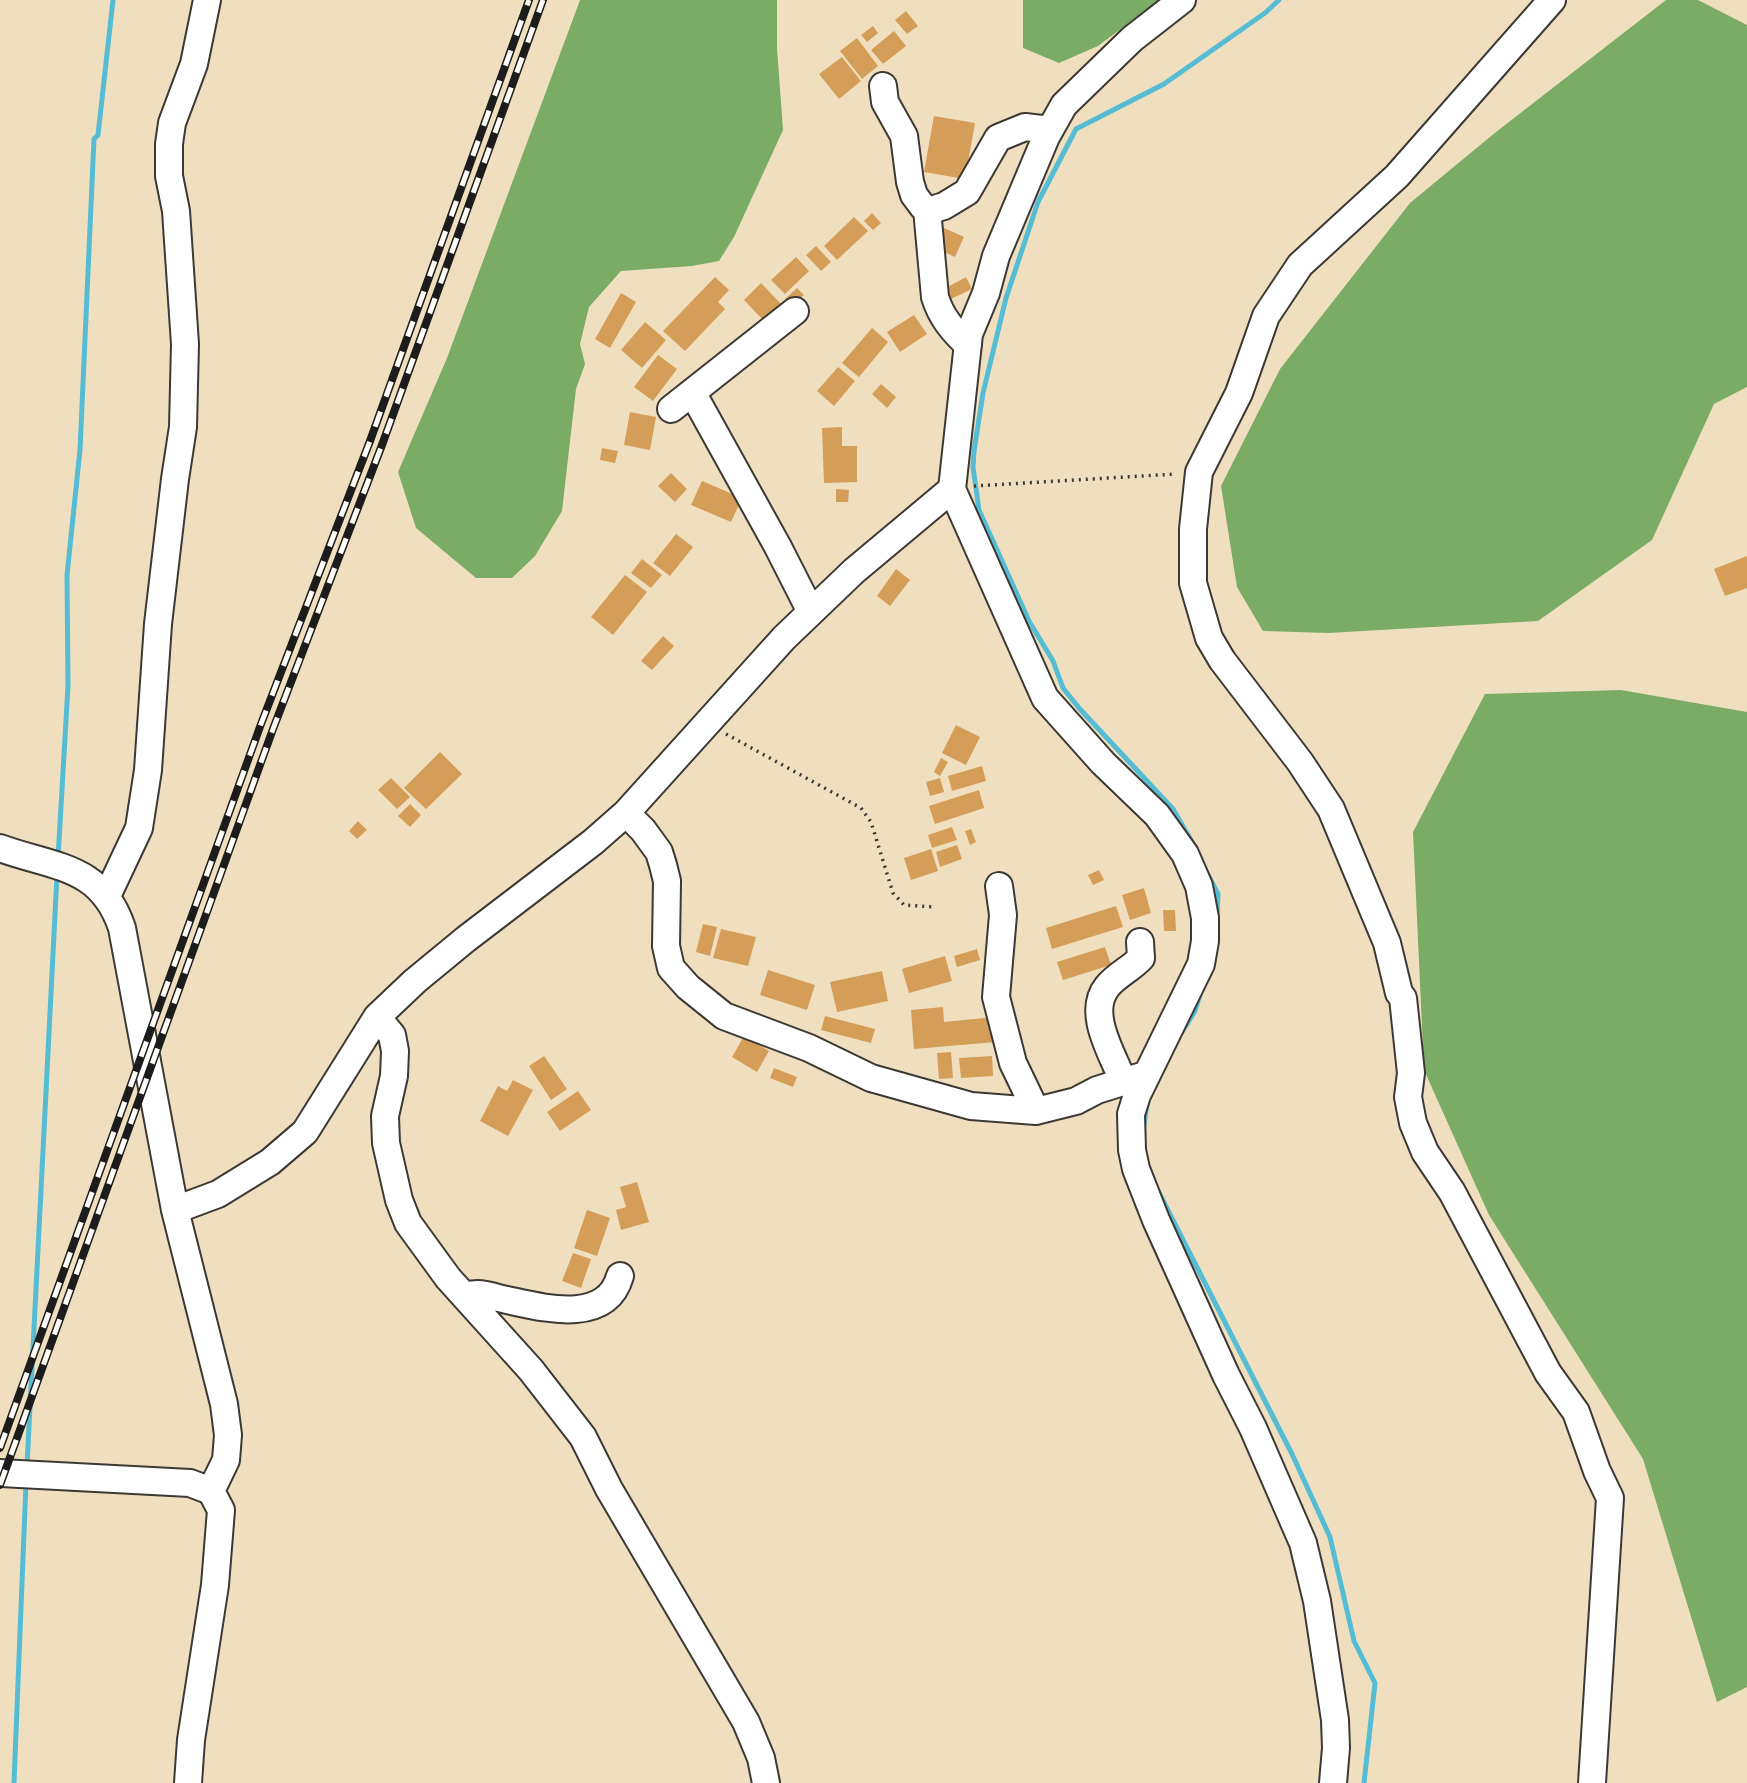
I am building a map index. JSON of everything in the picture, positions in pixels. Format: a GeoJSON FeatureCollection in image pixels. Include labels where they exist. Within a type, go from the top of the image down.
{"type":"FeatureCollection","features":[{"type":"Feature","properties":{"kind":"street"},"geometry":{"type":"LineString","coordinates":[[107,896],[139,828],[148,770],[158,624],[183,427],[185,344],[176,211],[169,176],[169,144],[172,123],[194,64],[207,0]]}},
{"type":"Feature","properties":{"kind":"street"},"geometry":{"type":"LineString","coordinates":[[1182,0],[1132,39],[1064,105],[1050,130],[996,256],[986,293],[970,334],[952,489],[1045,698],[1103,763],[1157,815],[1185,854],[1199,886],[1205,918],[1201,964],[1134,1078],[1132,1150],[1136,1169],[1156,1220],[1253,1428],[1303,1543],[1317,1601],[1335,1720],[1333,1783]]}},
{"type":"Feature","properties":{"kind":"street"},"geometry":{"type":"LineString","coordinates":[[1552,0],[1397,176],[1300,265],[1266,316],[1239,393],[1199,472],[1193,530],[1194,583],[1209,638],[1222,660],[1300,762],[1331,809],[1387,943],[1399,993],[1403,998],[1411,1073],[1408,1097],[1413,1123],[1425,1152],[1452,1192],[1548,1373],[1576,1412],[1597,1471],[1610,1497],[1592,1783]]}},
{"type":"Feature","properties":{"kind":"street"},"geometry":{"type":"LineString","coordinates":[[883,86],[885,102],[904,136],[914,195],[927,209],[944,206],[967,192],[999,138],[1025,127],[1050,130]]}},
{"type":"Feature","properties":{"kind":"street"},"geometry":{"type":"LineString","coordinates":[[927,209],[934,297],[939,311],[955,333],[968,345]]}},
{"type":"Feature","properties":{"kind":"street"},"geometry":{"type":"LineString","coordinates":[[671,409],[795,312]]}},
{"type":"Feature","properties":{"kind":"street"},"geometry":{"type":"LineString","coordinates":[[695,392],[697,401],[811,612]]}},
{"type":"Feature","properties":{"kind":"street"},"geometry":{"type":"LineString","coordinates":[[175,1210],[218,1194],[270,1162],[305,1132],[377,1017],[466,939],[593,842],[626,813],[811,612],[854,571],[952,489]]}},
{"type":"Feature","properties":{"kind":"street"},"geometry":{"type":"LineString","coordinates":[[626,813],[659,852],[663,865],[667,881],[666,946],[671,968],[724,1016],[809,1048],[871,1078],[971,1106],[1036,1111],[1076,1101],[1097,1090],[1134,1078]]}},
{"type":"Feature","properties":{"kind":"street"},"geometry":{"type":"LineString","coordinates":[[0,848],[71,871],[95,883],[115,908],[126,946],[175,1210],[224,1404],[228,1435],[226,1460],[211,1491]]}},
{"type":"Feature","properties":{"kind":"street"},"geometry":{"type":"LineString","coordinates":[[999,886],[1003,915],[996,997],[1013,1063],[1036,1111]]}},
{"type":"Feature","properties":{"kind":"street"},"geometry":{"type":"LineString","coordinates":[[1134,1078],[1104,1033],[1099,1002],[1106,987],[1141,958],[1140,942]]}},
{"type":"Feature","properties":{"kind":"street"},"geometry":{"type":"LineString","coordinates":[[377,1017],[392,1035],[394,1076],[385,1116],[386,1143],[399,1200],[408,1223],[465,1296],[531,1370],[583,1437],[609,1489],[746,1722],[761,1758],[766,1783]]}},
{"type":"Feature","properties":{"kind":"street"},"geometry":{"type":"LineString","coordinates":[[465,1296],[478,1293],[537,1306],[585,1308],[605,1301],[617,1286],[620,1276]]}},
{"type":"Feature","properties":{"kind":"street"},"geometry":{"type":"LineString","coordinates":[[0,1473],[190,1483],[211,1491],[221,1510],[221,1534],[191,1741],[188,1783]]}},
{"type":"Feature","properties":{"kind":"path"},"geometry":{"type":"LineString","coordinates":[[952,489],[1010,482],[1199,472]]}},
{"type":"Feature","properties":{"kind":"path"},"geometry":{"type":"LineString","coordinates":[[706,723],[861,808],[871,822],[893,893],[904,905],[936,907]]}},
{"type":"Feature","properties":{"kind":"green space"},"geometry":{"type":"Polygon","coordinates":[[[580,0],[777,0],[777,48],[783,130],[734,237],[719,261],[692,266],[621,271],[589,307],[580,344],[585,364],[576,389],[562,511],[535,556],[512,578],[476,578],[416,528],[398,472],[447,358],[580,0]]]}},
{"type":"Feature","properties":{"kind":"green space"},"geometry":{"type":"Polygon","coordinates":[[[1023,0],[1159,0],[1098,46],[1059,63],[1023,48],[1023,0]]]}},
{"type":"Feature","properties":{"kind":"green space"},"geometry":{"type":"Polygon","coordinates":[[[1666,0],[1698,0],[1747,25],[1747,387],[1714,404],[1652,540],[1538,621],[1328,633],[1263,631],[1237,587],[1221,486],[1280,369],[1410,203],[1496,132],[1666,0]]]}},
{"type":"Feature","properties":{"kind":"green space"},"geometry":{"type":"Polygon","coordinates":[[[1621,690],[1747,712],[1747,1687],[1717,1702],[1643,1459],[1489,1215],[1424,1070],[1413,832],[1485,694],[1621,690]]]}},
{"type":"Feature","properties":{"kind":"building"},"geometry":{"type":"Polygon","coordinates":[[[906,11],[918,26],[907,34],[895,20],[906,11]]]}},
{"type":"Feature","properties":{"kind":"building"},"geometry":{"type":"Polygon","coordinates":[[[873,26],[878,33],[867,42],[861,35],[873,26]]]}},
{"type":"Feature","properties":{"kind":"building"},"geometry":{"type":"Polygon","coordinates":[[[894,31],[906,46],[883,64],[871,50],[894,31]]]}},
{"type":"Feature","properties":{"kind":"building"},"geometry":{"type":"Polygon","coordinates":[[[857,38],[878,66],[862,79],[840,51],[857,38]]]}},
{"type":"Feature","properties":{"kind":"building"},"geometry":{"type":"Polygon","coordinates":[[[842,57],[861,81],[839,99],[819,74],[842,57]]]}},
{"type":"Feature","properties":{"kind":"building"},"geometry":{"type":"Polygon","coordinates":[[[934,116],[975,123],[965,179],[924,172],[934,116]]]}},
{"type":"Feature","properties":{"kind":"building"},"geometry":{"type":"Polygon","coordinates":[[[872,213],[881,223],[873,230],[864,221],[872,213]]]}},
{"type":"Feature","properties":{"kind":"building"},"geometry":{"type":"Polygon","coordinates":[[[854,217],[868,231],[837,260],[824,246],[854,217]]]}},
{"type":"Feature","properties":{"kind":"building"},"geometry":{"type":"Polygon","coordinates":[[[944,228],[964,237],[955,257],[935,248],[944,228]]]}},
{"type":"Feature","properties":{"kind":"building"},"geometry":{"type":"Polygon","coordinates":[[[816,246],[831,262],[821,271],[806,255],[816,246]]]}},
{"type":"Feature","properties":{"kind":"building"},"geometry":{"type":"Polygon","coordinates":[[[796,257],[809,271],[785,294],[771,280],[796,257]]]}},
{"type":"Feature","properties":{"kind":"building"},"geometry":{"type":"Polygon","coordinates":[[[715,277],[729,290],[718,302],[725,309],[685,351],[663,331],[715,277]]]}},
{"type":"Feature","properties":{"kind":"building"},"geometry":{"type":"Polygon","coordinates":[[[966,277],[972,289],[947,301],[942,290],[966,277]]]}},
{"type":"Feature","properties":{"kind":"building"},"geometry":{"type":"Polygon","coordinates":[[[761,283],[781,304],[764,321],[744,300],[761,283]]]}},
{"type":"Feature","properties":{"kind":"building"},"geometry":{"type":"Polygon","coordinates":[[[797,288],[804,295],[791,306],[785,299],[797,288]]]}},
{"type":"Feature","properties":{"kind":"building"},"geometry":{"type":"Polygon","coordinates":[[[621,293],[636,302],[610,348],[595,339],[621,293]]]}},
{"type":"Feature","properties":{"kind":"building"},"geometry":{"type":"Polygon","coordinates":[[[914,315],[927,334],[900,352],[887,332],[914,315]]]}},
{"type":"Feature","properties":{"kind":"building"},"geometry":{"type":"Polygon","coordinates":[[[645,322],[666,340],[642,368],[621,350],[645,322]]]}},
{"type":"Feature","properties":{"kind":"building"},"geometry":{"type":"Polygon","coordinates":[[[872,328],[888,342],[859,377],[842,363],[872,328]]]}},
{"type":"Feature","properties":{"kind":"building"},"geometry":{"type":"Polygon","coordinates":[[[658,355],[677,369],[653,401],[634,387],[658,355]]]}},
{"type":"Feature","properties":{"kind":"building"},"geometry":{"type":"Polygon","coordinates":[[[838,367],[855,381],[834,406],[817,391],[838,367]]]}},
{"type":"Feature","properties":{"kind":"building"},"geometry":{"type":"Polygon","coordinates":[[[881,384],[896,397],[887,408],[872,394],[881,384]]]}},
{"type":"Feature","properties":{"kind":"building"},"geometry":{"type":"Polygon","coordinates":[[[630,412],[656,417],[650,450],[624,445],[630,412]]]}},
{"type":"Feature","properties":{"kind":"building"},"geometry":{"type":"Polygon","coordinates":[[[842,427],[842,446],[857,446],[857,482],[824,483],[822,428],[842,427]]]}},
{"type":"Feature","properties":{"kind":"building"},"geometry":{"type":"Polygon","coordinates":[[[602,448],[618,451],[615,463],[600,460],[602,448]]]}},
{"type":"Feature","properties":{"kind":"building"},"geometry":{"type":"Polygon","coordinates":[[[671,473],[687,489],[675,502],[658,486],[671,473]]]}},
{"type":"Feature","properties":{"kind":"building"},"geometry":{"type":"Polygon","coordinates":[[[702,481],[742,498],[731,522],[691,505],[702,481]]]}},
{"type":"Feature","properties":{"kind":"building"},"geometry":{"type":"Polygon","coordinates":[[[836,489],[849,490],[848,502],[836,502],[836,489]]]}},
{"type":"Feature","properties":{"kind":"building"},"geometry":{"type":"Polygon","coordinates":[[[676,534],[693,547],[670,576],[653,563],[676,534]]]}},
{"type":"Feature","properties":{"kind":"building"},"geometry":{"type":"Polygon","coordinates":[[[1747,556],[1747,588],[1725,596],[1714,569],[1747,556]]]}},
{"type":"Feature","properties":{"kind":"building"},"geometry":{"type":"Polygon","coordinates":[[[642,559],[662,575],[651,588],[631,573],[642,559]]]}},
{"type":"Feature","properties":{"kind":"building"},"geometry":{"type":"Polygon","coordinates":[[[896,569],[910,580],[890,606],[877,596],[896,569]]]}},
{"type":"Feature","properties":{"kind":"building"},"geometry":{"type":"Polygon","coordinates":[[[625,575],[647,592],[613,635],[591,617],[625,575]]]}},
{"type":"Feature","properties":{"kind":"building"},"geometry":{"type":"Polygon","coordinates":[[[663,636],[674,646],[652,670],[641,661],[663,636]]]}},
{"type":"Feature","properties":{"kind":"building"},"geometry":{"type":"Polygon","coordinates":[[[956,725],[980,737],[966,765],[942,753],[956,725]]]}},
{"type":"Feature","properties":{"kind":"building"},"geometry":{"type":"Polygon","coordinates":[[[440,752],[462,774],[426,809],[404,788],[440,752]]]}},
{"type":"Feature","properties":{"kind":"building"},"geometry":{"type":"Polygon","coordinates":[[[941,758],[948,762],[940,776],[934,772],[941,758]]]}},
{"type":"Feature","properties":{"kind":"building"},"geometry":{"type":"Polygon","coordinates":[[[982,766],[986,781],[952,791],[948,776],[982,766]]]}},
{"type":"Feature","properties":{"kind":"building"},"geometry":{"type":"Polygon","coordinates":[[[391,778],[410,797],[397,809],[378,790],[391,778]]]}},
{"type":"Feature","properties":{"kind":"building"},"geometry":{"type":"Polygon","coordinates":[[[940,778],[944,792],[930,796],[926,782],[940,778]]]}},
{"type":"Feature","properties":{"kind":"building"},"geometry":{"type":"Polygon","coordinates":[[[979,790],[984,808],[935,824],[929,806],[979,790]]]}},
{"type":"Feature","properties":{"kind":"building"},"geometry":{"type":"Polygon","coordinates":[[[410,804],[421,815],[410,827],[398,816],[410,804]]]}},
{"type":"Feature","properties":{"kind":"building"},"geometry":{"type":"Polygon","coordinates":[[[358,821],[367,830],[357,839],[349,831],[358,821]]]}},
{"type":"Feature","properties":{"kind":"building"},"geometry":{"type":"Polygon","coordinates":[[[952,827],[957,840],[932,848],[928,835],[952,827]]]}},
{"type":"Feature","properties":{"kind":"building"},"geometry":{"type":"Polygon","coordinates":[[[971,829],[976,842],[970,845],[965,831],[971,829]]]}},
{"type":"Feature","properties":{"kind":"building"},"geometry":{"type":"Polygon","coordinates":[[[957,845],[962,859],[940,867],[936,852],[957,845]]]}},
{"type":"Feature","properties":{"kind":"building"},"geometry":{"type":"Polygon","coordinates":[[[931,849],[938,871],[911,880],[904,858],[931,849]]]}},
{"type":"Feature","properties":{"kind":"building"},"geometry":{"type":"Polygon","coordinates":[[[1099,870],[1104,880],[1093,885],[1088,875],[1099,870]]]}},
{"type":"Feature","properties":{"kind":"building"},"geometry":{"type":"Polygon","coordinates":[[[1144,888],[1151,913],[1130,920],[1122,895],[1144,888]]]}},
{"type":"Feature","properties":{"kind":"building"},"geometry":{"type":"Polygon","coordinates":[[[1116,906],[1123,927],[1052,949],[1046,928],[1116,906]]]}},
{"type":"Feature","properties":{"kind":"building"},"geometry":{"type":"Polygon","coordinates":[[[1163,910],[1175,910],[1176,931],[1164,931],[1163,910]]]}},
{"type":"Feature","properties":{"kind":"building"},"geometry":{"type":"Polygon","coordinates":[[[703,924],[717,927],[710,956],[696,952],[703,924]]]}},
{"type":"Feature","properties":{"kind":"building"},"geometry":{"type":"Polygon","coordinates":[[[721,929],[756,937],[748,966],[713,958],[721,929]]]}},
{"type":"Feature","properties":{"kind":"building"},"geometry":{"type":"Polygon","coordinates":[[[1105,947],[1111,965],[1063,980],[1057,962],[1105,947]]]}},
{"type":"Feature","properties":{"kind":"building"},"geometry":{"type":"Polygon","coordinates":[[[977,949],[980,960],[957,967],[954,956],[977,949]]]}},
{"type":"Feature","properties":{"kind":"building"},"geometry":{"type":"Polygon","coordinates":[[[945,956],[952,981],[909,993],[902,969],[945,956]]]}},
{"type":"Feature","properties":{"kind":"building"},"geometry":{"type":"Polygon","coordinates":[[[768,970],[815,985],[807,1010],[760,995],[768,970]]]}},
{"type":"Feature","properties":{"kind":"building"},"geometry":{"type":"Polygon","coordinates":[[[882,971],[888,1001],[837,1012],[830,982],[882,971]]]}},
{"type":"Feature","properties":{"kind":"building"},"geometry":{"type":"Polygon","coordinates":[[[943,1007],[944,1022],[994,1017],[996,1042],[914,1049],[911,1010],[943,1007]]]}},
{"type":"Feature","properties":{"kind":"building"},"geometry":{"type":"Polygon","coordinates":[[[825,1016],[875,1029],[871,1043],[821,1030],[825,1016]]]}},
{"type":"Feature","properties":{"kind":"building"},"geometry":{"type":"Polygon","coordinates":[[[744,1036],[769,1051],[757,1072],[732,1057],[744,1036]]]}},
{"type":"Feature","properties":{"kind":"building"},"geometry":{"type":"Polygon","coordinates":[[[951,1052],[953,1078],[939,1079],[937,1053],[951,1052]]]}},
{"type":"Feature","properties":{"kind":"building"},"geometry":{"type":"Polygon","coordinates":[[[544,1056],[567,1089],[551,1100],[529,1066],[544,1056]]]}},
{"type":"Feature","properties":{"kind":"building"},"geometry":{"type":"Polygon","coordinates":[[[992,1056],[993,1076],[961,1078],[959,1058],[992,1056]]]}},
{"type":"Feature","properties":{"kind":"building"},"geometry":{"type":"Polygon","coordinates":[[[774,1068],[797,1077],[793,1087],[770,1078],[774,1068]]]}},
{"type":"Feature","properties":{"kind":"building"},"geometry":{"type":"Polygon","coordinates":[[[513,1080],[533,1090],[508,1136],[480,1121],[498,1086],[507,1091],[513,1080]]]}},
{"type":"Feature","properties":{"kind":"building"},"geometry":{"type":"Polygon","coordinates":[[[578,1091],[591,1110],[560,1131],[547,1112],[578,1091]]]}},
{"type":"Feature","properties":{"kind":"building"},"geometry":{"type":"Polygon","coordinates":[[[637,1182],[649,1222],[621,1230],[616,1210],[626,1207],[620,1187],[637,1182]]]}},
{"type":"Feature","properties":{"kind":"building"},"geometry":{"type":"Polygon","coordinates":[[[587,1210],[610,1218],[597,1256],[574,1248],[587,1210]]]}},
{"type":"Feature","properties":{"kind":"building"},"geometry":{"type":"Polygon","coordinates":[[[573,1253],[591,1259],[581,1288],[562,1281],[573,1253]]]}},
{"type":"Feature","properties":{"kind":"waterway"},"geometry":{"type":"LineString","coordinates":[[58,858],[68,686],[67,575],[80,450],[94,139],[98,135],[113,0]]}},
{"type":"Feature","properties":{"kind":"waterway"},"geometry":{"type":"LineString","coordinates":[[1192,842],[1173,809],[1063,688],[1053,661],[1029,621],[979,510],[973,467],[974,451],[983,393],[1006,298],[1038,202],[1076,129],[1164,84],[1265,13],[1279,0]]}},
{"type":"Feature","properties":{"kind":"waterway"},"geometry":{"type":"LineString","coordinates":[[1207,873],[1218,894],[1217,917]]}},
{"type":"Feature","properties":{"kind":"waterway"},"geometry":{"type":"LineString","coordinates":[[27,1466],[57,875]]}},
{"type":"Feature","properties":{"kind":"waterway"},"geometry":{"type":"LineString","coordinates":[[1182,1032],[1195,1011],[1200,994]]}},
{"type":"Feature","properties":{"kind":"waterway"},"geometry":{"type":"LineString","coordinates":[[1144,1125],[1147,1104]]}},
{"type":"Feature","properties":{"kind":"waterway"},"geometry":{"type":"LineString","coordinates":[[1152,1179],[1292,1454],[1330,1537],[1354,1641],[1375,1683],[1364,1783]]}},
{"type":"Feature","properties":{"kind":"waterway"},"geometry":{"type":"LineString","coordinates":[[14,1783],[26,1483]]}},
{"type":"Feature","properties":{"kind":"railway"},"geometry":{"type":"LineString","coordinates":[[0,1448],[261,724],[370,441],[529,0]]}},
{"type":"Feature","properties":{"kind":"railway"},"geometry":{"type":"LineString","coordinates":[[0,1485],[273,729],[382,445],[543,0]]}}]}
